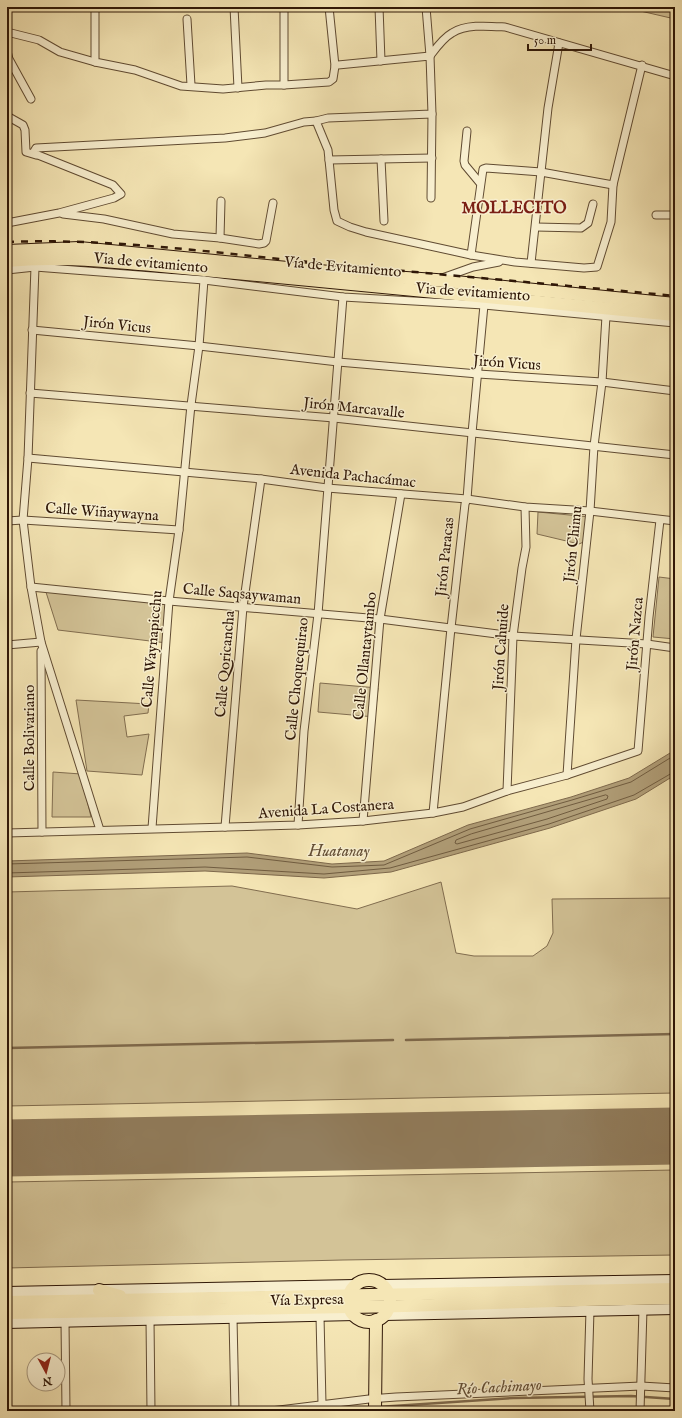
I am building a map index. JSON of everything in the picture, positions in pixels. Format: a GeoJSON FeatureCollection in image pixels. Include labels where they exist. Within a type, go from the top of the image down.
{"type":"FeatureCollection","features":[{"type":"Feature","properties":{"kind":"main road","name":"Vía de Evitamiento"},"geometry":{"type":"LineString","coordinates":[[7,250],[79,248],[361,275],[436,280],[675,304]]}},
{"type":"Feature","properties":{"kind":"main road","name":"Vía de Evitamiento"},"geometry":{"type":"LineString","coordinates":[[7,261],[26,259],[77,260],[151,264],[675,315]]}},
{"type":"Feature","properties":{"kind":"main road","name":"Vía Expresa"},"geometry":{"type":"LineString","coordinates":[[352,1301],[360,1320],[381,1307],[675,1280]]}},
{"type":"Feature","properties":{"kind":"main road","name":"Vía Expresa"},"geometry":{"type":"LineString","coordinates":[[381,1307],[675,1289]]}},
{"type":"Feature","properties":{"kind":"main road","name":"Vía Expresa"},"geometry":{"type":"LineString","coordinates":[[7,1292],[99,1290],[352,1301],[381,1307],[590,1310],[675,1309]]}},
{"type":"Feature","properties":{"kind":"main road"},"geometry":{"type":"LineString","coordinates":[[99,1290],[135,1305]]}},
{"type":"Feature","properties":{"kind":"main road","name":"Vía Expresa"},"geometry":{"type":"LineString","coordinates":[[381,1307],[675,1298]]}},
{"type":"Feature","properties":{"kind":"main road","name":"Vía Expresa"},"geometry":{"type":"LineString","coordinates":[[7,1302],[135,1305],[352,1301]]}},
{"type":"Feature","properties":{"kind":"main road","name":"Vía Expresa"},"geometry":{"type":"LineString","coordinates":[[7,1323],[320,1316],[352,1301]]}},
{"type":"Feature","properties":{"kind":"main road","name":"Vía Expresa"},"geometry":{"type":"LineString","coordinates":[[7,1313],[135,1305]]}},
{"type":"Feature","properties":{"kind":"main road"},"geometry":{"type":"LineString","coordinates":[[100,1321],[135,1305]]}},
{"type":"Feature","properties":{"kind":"main road"},"geometry":{"type":"LineString","coordinates":[[372,1404],[381,1307]]}},
{"type":"Feature","properties":{"kind":"street"},"geometry":{"type":"LineString","coordinates":[[95,7],[95,62]]}},
{"type":"Feature","properties":{"kind":"street"},"geometry":{"type":"LineString","coordinates":[[234,7],[238,88]]}},
{"type":"Feature","properties":{"kind":"street"},"geometry":{"type":"LineString","coordinates":[[284,7],[284,85]]}},
{"type":"Feature","properties":{"kind":"street"},"geometry":{"type":"LineString","coordinates":[[7,32],[39,40],[60,52],[95,62],[135,70],[181,86],[191,85],[223,89],[329,82],[333,79],[335,66],[329,7]]}},
{"type":"Feature","properties":{"kind":"street"},"geometry":{"type":"LineString","coordinates":[[379,7],[381,61]]}},
{"type":"Feature","properties":{"kind":"street"},"geometry":{"type":"LineString","coordinates":[[426,7],[430,56],[432,114],[431,198]]}},
{"type":"Feature","properties":{"kind":"street"},"geometry":{"type":"LineString","coordinates":[[187,19],[191,85]]}},
{"type":"Feature","properties":{"kind":"street"},"geometry":{"type":"LineString","coordinates":[[335,66],[430,56],[451,33],[462,29],[504,27],[642,65],[675,76]]}},
{"type":"Feature","properties":{"kind":"street"},"geometry":{"type":"LineString","coordinates":[[531,263],[548,108],[559,42]]}},
{"type":"Feature","properties":{"kind":"street"},"geometry":{"type":"LineString","coordinates":[[7,51],[9,59],[31,99]]}},
{"type":"Feature","properties":{"kind":"street"},"geometry":{"type":"LineString","coordinates":[[436,280],[486,263],[515,262],[584,268],[597,267],[611,222],[613,185],[642,65]]}},
{"type":"Feature","properties":{"kind":"street"},"geometry":{"type":"LineString","coordinates":[[38,156],[33,153],[36,148],[225,138],[265,133],[304,122],[328,118],[432,114]]}},
{"type":"Feature","properties":{"kind":"street"},"geometry":{"type":"LineString","coordinates":[[7,116],[23,124],[25,130],[26,152],[113,185],[121,194],[114,198],[59,213],[7,223]]}},
{"type":"Feature","properties":{"kind":"street"},"geometry":{"type":"LineString","coordinates":[[316,121],[328,150],[334,210],[337,221],[366,232],[471,255],[515,262]]}},
{"type":"Feature","properties":{"kind":"street"},"geometry":{"type":"LineString","coordinates":[[467,131],[464,160],[465,165],[480,183]]}},
{"type":"Feature","properties":{"kind":"street"},"geometry":{"type":"LineString","coordinates":[[329,160],[432,158]]}},
{"type":"Feature","properties":{"kind":"street"},"geometry":{"type":"LineString","coordinates":[[381,159],[384,221]]}},
{"type":"Feature","properties":{"kind":"street"},"geometry":{"type":"LineString","coordinates":[[471,255],[481,172],[483,169],[541,172],[613,185]]}},
{"type":"Feature","properties":{"kind":"street"},"geometry":{"type":"LineString","coordinates":[[220,238],[221,201]]}},
{"type":"Feature","properties":{"kind":"street"},"geometry":{"type":"LineString","coordinates":[[59,213],[104,219],[173,234],[220,238],[259,244],[266,241],[273,204]]}},
{"type":"Feature","properties":{"kind":"street"},"geometry":{"type":"LineString","coordinates":[[536,227],[581,228],[588,223],[593,204]]}},
{"type":"Feature","properties":{"kind":"street"},"geometry":{"type":"LineString","coordinates":[[656,215],[675,215]]}},
{"type":"Feature","properties":{"kind":"street"},"geometry":{"type":"LineString","coordinates":[[35,267],[28,458],[24,520],[31,587],[41,642],[100,830]]}},
{"type":"Feature","properties":{"kind":"street","name":"Via de evitamiento"},"geometry":{"type":"LineString","coordinates":[[7,270],[35,267],[204,280],[343,297],[484,305],[675,323]]}},
{"type":"Feature","properties":{"kind":"street"},"geometry":{"type":"LineString","coordinates":[[184,472],[199,346],[204,280]]}},
{"type":"Feature","properties":{"kind":"street"},"geometry":{"type":"LineString","coordinates":[[327,488],[343,297]]}},
{"type":"Feature","properties":{"kind":"street","name":"Jirón Paracas"},"geometry":{"type":"LineString","coordinates":[[433,813],[464,504],[467,499],[484,305]]}},
{"type":"Feature","properties":{"kind":"street","name":"Jirón Chimu"},"geometry":{"type":"LineString","coordinates":[[567,775],[576,639],[590,511],[594,446],[602,382],[606,316]]}},
{"type":"Feature","properties":{"kind":"street","name":"Jirón Vicus"},"geometry":{"type":"LineString","coordinates":[[32,330],[199,346],[338,362],[478,374],[602,382],[675,391]]}},
{"type":"Feature","properties":{"kind":"street","name":"Jirón Marcavalle"},"geometry":{"type":"LineString","coordinates":[[30,392],[334,418],[675,455]]}},
{"type":"Feature","properties":{"kind":"street","name":"Avenida Pachacámac"},"geometry":{"type":"LineString","coordinates":[[28,458],[261,479],[327,488],[467,499],[525,507],[590,511],[675,521]]}},
{"type":"Feature","properties":{"kind":"street","name":"Calle Waynapicchu"},"geometry":{"type":"LineString","coordinates":[[152,828],[169,601],[179,530],[184,472]]}},
{"type":"Feature","properties":{"kind":"street","name":"Calle Qoricancha"},"geometry":{"type":"LineString","coordinates":[[225,827],[243,607],[261,479]]}},
{"type":"Feature","properties":{"kind":"street","name":"Calle Choquequirao"},"geometry":{"type":"LineString","coordinates":[[298,825],[304,732],[318,614],[327,488]]}},
{"type":"Feature","properties":{"kind":"street","name":"Calle Ollantaytambo"},"geometry":{"type":"LineString","coordinates":[[363,821],[380,619],[401,494]]}},
{"type":"Feature","properties":{"kind":"street","name":"Jirón Cahuide"},"geometry":{"type":"LineString","coordinates":[[507,790],[513,636],[526,547],[525,507]]}},
{"type":"Feature","properties":{"kind":"street","name":"Calle Wiñaywayna"},"geometry":{"type":"LineString","coordinates":[[7,521],[24,520],[179,530]]}},
{"type":"Feature","properties":{"kind":"street","name":"Jirón Nazca"},"geometry":{"type":"LineString","coordinates":[[638,751],[660,520]]}},
{"type":"Feature","properties":{"kind":"street","name":"Calle Saqsaywaman"},"geometry":{"type":"LineString","coordinates":[[31,587],[169,601],[380,619],[513,636],[647,644],[675,648]]}},
{"type":"Feature","properties":{"kind":"street"},"geometry":{"type":"LineString","coordinates":[[7,644],[41,642]]}},
{"type":"Feature","properties":{"kind":"street","name":"Calle Bolivariano"},"geometry":{"type":"LineString","coordinates":[[41,642],[42,832]]}},
{"type":"Feature","properties":{"kind":"street","name":"Avenida La Costanera"},"geometry":{"type":"LineString","coordinates":[[7,833],[298,825],[363,821],[433,813],[463,807],[507,790],[567,775],[638,751]]}},
{"type":"Feature","properties":{"kind":"street"},"geometry":{"type":"LineString","coordinates":[[640,1411],[643,1309]]}},
{"type":"Feature","properties":{"kind":"street"},"geometry":{"type":"LineString","coordinates":[[590,1310],[590,1411]]}},
{"type":"Feature","properties":{"kind":"street"},"geometry":{"type":"LineString","coordinates":[[320,1316],[322,1404]]}},
{"type":"Feature","properties":{"kind":"street"},"geometry":{"type":"LineString","coordinates":[[233,1318],[235,1411]]}},
{"type":"Feature","properties":{"kind":"street"},"geometry":{"type":"LineString","coordinates":[[150,1320],[150,1411]]}},
{"type":"Feature","properties":{"kind":"street"},"geometry":{"type":"LineString","coordinates":[[65,1321],[66,1411]]}},
{"type":"Feature","properties":{"kind":"street"},"geometry":{"type":"LineString","coordinates":[[271,1411],[322,1404],[372,1404],[589,1394],[675,1388]]}},
{"type":"Feature","properties":{"kind":"shaded area"},"geometry":{"type":"Polygon","coordinates":[[[623,7],[675,7],[675,19],[623,7]]]}},
{"type":"Feature","properties":{"kind":"shaded area"},"geometry":{"type":"Polygon","coordinates":[[[538,512],[590,517],[588,540],[579,544],[537,534],[538,512]]]}},
{"type":"Feature","properties":{"kind":"shaded area"},"geometry":{"type":"Polygon","coordinates":[[[659,577],[675,579],[675,639],[653,637],[659,577]]]}},
{"type":"Feature","properties":{"kind":"shaded area"},"geometry":{"type":"Polygon","coordinates":[[[45,589],[171,601],[167,643],[58,630],[45,589]]]}},
{"type":"Feature","properties":{"kind":"shaded area"},"geometry":{"type":"Polygon","coordinates":[[[320,683],[378,688],[375,717],[318,712],[320,683]]]}},
{"type":"Feature","properties":{"kind":"shaded area"},"geometry":{"type":"Polygon","coordinates":[[[76,700],[149,704],[148,713],[124,716],[127,737],[149,734],[142,775],[87,771],[76,700]]]}},
{"type":"Feature","properties":{"kind":"shaded area"},"geometry":{"type":"Polygon","coordinates":[[[53,772],[81,774],[91,817],[52,817],[53,772]]]}},
{"type":"Feature","properties":{"kind":"shaded area"},"geometry":{"type":"Polygon","coordinates":[[[441,882],[456,953],[474,956],[533,956],[547,946],[553,933],[552,899],[675,898],[675,1093],[7,1106],[7,892],[232,886],[357,909],[441,882]]]}},
{"type":"Feature","properties":{"kind":"shaded area"},"geometry":{"type":"Polygon","coordinates":[[[675,1170],[675,1255],[343,1260],[7,1268],[7,1182],[675,1170]]]}},
{"type":"Feature","properties":{"kind":"water"},"geometry":{"type":"Polygon","coordinates":[[[675,750],[675,775],[636,799],[550,828],[391,872],[324,878],[205,871],[7,877],[7,861],[247,853],[332,864],[384,861],[468,825],[571,797],[629,778],[675,750]]]}},
{"type":"Feature","properties":{"kind":"waterway"},"geometry":{"type":"LineString","coordinates":[[406,1040],[675,1034]]}},
{"type":"Feature","properties":{"kind":"waterway"},"geometry":{"type":"LineString","coordinates":[[7,1048],[393,1040]]}},
{"type":"Feature","properties":{"kind":"waterway","name":"Río Cachimayo"},"geometry":{"type":"LineString","coordinates":[[378,1407],[513,1398],[631,1396],[675,1399]]}},
{"type":"Feature","properties":{"kind":"waterway","name":"Río Cachimayo"},"geometry":{"type":"LineString","coordinates":[[325,1411],[371,1408]]}},
{"type":"Feature","properties":{"kind":"runway"},"geometry":{"type":"LineString","coordinates":[[7,1148],[675,1136]]}},
{"type":"Feature","properties":{"kind":"railway"},"geometry":{"type":"LineString","coordinates":[[7,242],[83,242],[196,250],[675,296]]}},
{"type":"Feature","properties":{"kind":"district","name":"MOLLECITO"},"geometry":{"type":"Point","coordinates":[514,209]}},
{"type":"Feature","properties":{"kind":"water label","name":"Huatanay"},"geometry":{"type":"Point","coordinates":[339,852]}}]}
